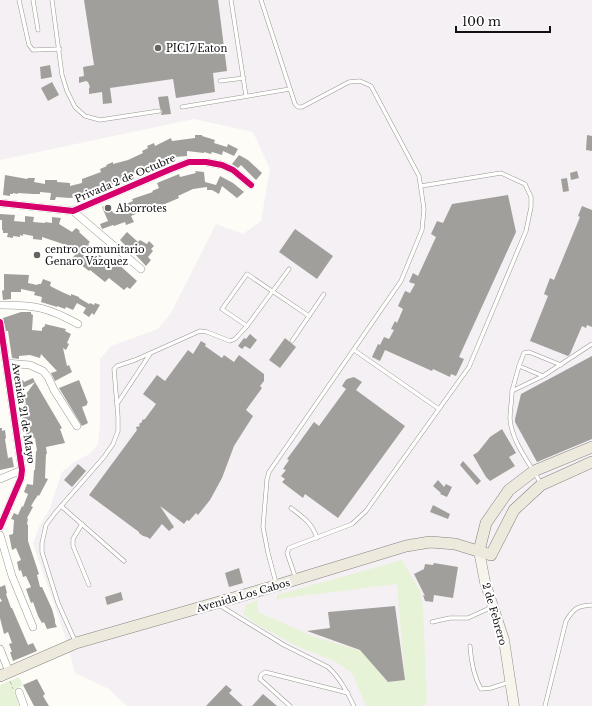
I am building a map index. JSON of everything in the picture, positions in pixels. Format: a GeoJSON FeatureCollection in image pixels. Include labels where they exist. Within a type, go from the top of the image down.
{"type":"FeatureCollection","features":[{"type":"Feature","properties":{"kind":"main road"},"geometry":{"type":"LineString","coordinates":[[479,551],[486,523],[509,490],[534,471],[592,447]]}},
{"type":"Feature","properties":{"kind":"main road"},"geometry":{"type":"LineString","coordinates":[[491,555],[514,510],[541,485],[592,462]]}},
{"type":"Feature","properties":{"kind":"main road","name":"Avenida Los Cabos"},"geometry":{"type":"LineString","coordinates":[[6,676],[76,643],[216,604],[406,546],[430,542],[455,544],[491,555]]}},
{"type":"Feature","properties":{"kind":"main road","name":"2 de Febrero"},"geometry":{"type":"LineString","coordinates":[[479,551],[485,582],[504,640],[514,706]]}},
{"type":"Feature","properties":{"kind":"main road","name":"2 de Febrero"},"geometry":{"type":"LineString","coordinates":[[483,570],[491,555]]}},
{"type":"Feature","properties":{"kind":"street","name":"Privada 2 de Octubre"},"geometry":{"type":"LineString","coordinates":[[0,203],[73,211],[189,162],[206,162],[222,165],[233,170],[252,185]]}},
{"type":"Feature","properties":{"kind":"street","name":"Privada 2 de Octubre"},"geometry":{"type":"LineString","coordinates":[[73,211],[141,269]]}},
{"type":"Feature","properties":{"kind":"street"},"geometry":{"type":"LineString","coordinates":[[0,305],[26,305],[40,307],[59,314],[78,324]]}},
{"type":"Feature","properties":{"kind":"street","name":"Avenida 21 de Mayo"},"geometry":{"type":"LineString","coordinates":[[0,322],[22,470],[21,478],[0,527]]}},
{"type":"Feature","properties":{"kind":"street"},"geometry":{"type":"LineString","coordinates":[[6,362],[30,365],[43,371],[77,426]]}},
{"type":"Feature","properties":{"kind":"street"},"geometry":{"type":"LineString","coordinates":[[0,479],[22,470]]}},
{"type":"Feature","properties":{"kind":"street"},"geometry":{"type":"LineString","coordinates":[[0,535],[12,576],[33,628]]}},
{"type":"Feature","properties":{"kind":"street"},"geometry":{"type":"LineString","coordinates":[[0,649],[6,676]]}},
{"type":"Feature","properties":{"kind":"street"},"geometry":{"type":"LineString","coordinates":[[19,692],[24,706]]}},
{"type":"Feature","properties":{"kind":"lane"},"geometry":{"type":"LineString","coordinates":[[19,0],[29,45],[33,50],[60,49]]}},
{"type":"Feature","properties":{"kind":"lane"},"geometry":{"type":"LineString","coordinates":[[33,0],[38,30]]}},
{"type":"Feature","properties":{"kind":"lane"},"geometry":{"type":"LineString","coordinates":[[52,0],[60,49],[62,75],[74,107],[85,116],[100,120],[159,111]]}},
{"type":"Feature","properties":{"kind":"lane"},"geometry":{"type":"LineString","coordinates":[[231,0],[246,96]]}},
{"type":"Feature","properties":{"kind":"lane"},"geometry":{"type":"LineString","coordinates":[[261,0],[294,104],[298,107],[302,107],[349,82],[360,81],[371,86],[419,176],[424,209],[422,230],[401,281],[269,472],[267,479],[263,527],[277,586]]}},
{"type":"Feature","properties":{"kind":"lane"},"geometry":{"type":"LineString","coordinates":[[220,82],[244,78]]}},
{"type":"Feature","properties":{"kind":"lane"},"geometry":{"type":"LineString","coordinates":[[182,106],[290,88]]}},
{"type":"Feature","properties":{"kind":"lane"},"geometry":{"type":"LineString","coordinates":[[296,580],[287,553],[289,548],[352,524],[366,511],[469,367],[526,231],[532,207],[531,197],[524,184],[501,173],[421,186]]}},
{"type":"Feature","properties":{"kind":"lane"},"geometry":{"type":"LineString","coordinates":[[76,643],[58,602],[42,552],[42,543],[46,525],[104,457],[113,444],[118,430],[114,369],[117,366],[200,332],[207,332],[230,341],[235,339],[247,326],[290,269]]}},
{"type":"Feature","properties":{"kind":"lane"},"geometry":{"type":"LineString","coordinates":[[247,326],[222,309],[247,274],[309,316]]}},
{"type":"Feature","properties":{"kind":"lane"},"geometry":{"type":"LineString","coordinates":[[292,342],[324,294]]}},
{"type":"Feature","properties":{"kind":"lane"},"geometry":{"type":"LineString","coordinates":[[512,391],[543,376],[592,344]]}},
{"type":"Feature","properties":{"kind":"lane"},"geometry":{"type":"LineString","coordinates":[[354,350],[439,409]]}},
{"type":"Feature","properties":{"kind":"lane"},"geometry":{"type":"LineString","coordinates":[[541,485],[517,443],[513,432],[510,418],[512,391],[524,353],[527,352],[561,365]]}},
{"type":"Feature","properties":{"kind":"lane"},"geometry":{"type":"LineString","coordinates":[[117,404],[151,353]]}},
{"type":"Feature","properties":{"kind":"lane"},"geometry":{"type":"LineString","coordinates":[[519,366],[543,376]]}},
{"type":"Feature","properties":{"kind":"lane"},"geometry":{"type":"LineString","coordinates":[[61,506],[124,561]]}},
{"type":"Feature","properties":{"kind":"lane"},"geometry":{"type":"LineString","coordinates":[[291,508],[311,524],[317,538]]}},
{"type":"Feature","properties":{"kind":"lane"},"geometry":{"type":"LineString","coordinates":[[82,524],[73,540],[73,546],[89,585]]}},
{"type":"Feature","properties":{"kind":"lane"},"geometry":{"type":"LineString","coordinates":[[216,604],[284,645],[328,668],[333,672],[348,693],[354,706]]}},
{"type":"Feature","properties":{"kind":"lane"},"geometry":{"type":"LineString","coordinates":[[545,706],[566,620],[573,610],[583,606],[592,605]]}},
{"type":"Feature","properties":{"kind":"lane"},"geometry":{"type":"LineString","coordinates":[[432,622],[450,618],[468,618],[493,607]]}},
{"type":"Feature","properties":{"kind":"lane"},"geometry":{"type":"LineString","coordinates":[[470,646],[476,681],[481,689],[491,688],[511,681]]}},
{"type":"Feature","properties":{"kind":"lane"},"geometry":{"type":"LineString","coordinates":[[290,706],[260,679],[261,675],[265,672],[348,693]]}},
{"type":"Feature","properties":{"kind":"path"},"geometry":{"type":"LineString","coordinates":[[6,676],[14,690],[19,692]]}},
{"type":"Feature","properties":{"kind":"shaded area"},"geometry":{"type":"Polygon","coordinates":[[[0,0],[592,0],[592,706],[127,706],[109,689],[75,673],[65,636],[33,544],[39,527],[50,508],[62,472],[73,463],[91,453],[98,444],[100,425],[100,359],[111,346],[158,329],[171,313],[216,224],[243,234],[261,221],[270,169],[253,132],[194,119],[0,160],[0,0]]]}},
{"type":"Feature","properties":{"kind":"green space"},"geometry":{"type":"Polygon","coordinates":[[[402,560],[420,591],[423,607],[427,702],[423,706],[366,706],[352,673],[336,662],[297,646],[256,624],[243,614],[246,605],[258,600],[258,612],[312,636],[361,651],[388,682],[405,680],[397,584],[277,599],[277,595],[402,560]]]}},
{"type":"Feature","properties":{"kind":"green space"},"geometry":{"type":"Polygon","coordinates":[[[19,677],[23,685],[14,690],[19,706],[0,706],[0,685],[19,677]]]}},
{"type":"Feature","properties":{"kind":"building","name":"PIC17 Eaton"},"geometry":{"type":"Polygon","coordinates":[[[84,0],[218,0],[227,71],[213,73],[215,92],[176,98],[173,79],[110,88],[112,103],[103,104],[102,92],[89,94],[90,87],[88,82],[86,81],[79,83],[79,77],[84,76],[83,67],[94,65],[84,0]]]}},
{"type":"Feature","properties":{"kind":"building"},"geometry":{"type":"Polygon","coordinates":[[[50,65],[52,77],[41,79],[40,67],[50,65]]]}},
{"type":"Feature","properties":{"kind":"building"},"geometry":{"type":"Polygon","coordinates":[[[52,82],[59,95],[48,101],[41,88],[52,82]]]}},
{"type":"Feature","properties":{"kind":"building"},"geometry":{"type":"Polygon","coordinates":[[[168,96],[171,114],[161,115],[162,111],[158,97],[168,96]]]}},
{"type":"Feature","properties":{"kind":"building"},"geometry":{"type":"Polygon","coordinates":[[[195,135],[202,135],[215,140],[214,143],[227,147],[228,144],[238,149],[234,156],[223,151],[222,155],[212,152],[211,154],[187,151],[187,156],[175,157],[176,160],[169,162],[168,159],[154,165],[155,167],[149,170],[131,175],[132,176],[121,182],[122,184],[115,186],[114,184],[100,190],[101,192],[96,193],[95,191],[84,193],[85,196],[70,198],[56,197],[55,200],[50,200],[51,193],[13,193],[10,194],[10,196],[3,195],[5,175],[27,179],[35,178],[34,182],[45,184],[45,180],[57,180],[57,182],[70,183],[70,186],[82,183],[82,179],[101,172],[100,169],[107,166],[106,165],[113,162],[113,164],[128,160],[143,153],[142,151],[148,148],[147,146],[154,143],[155,146],[171,138],[172,141],[195,138],[195,135]]]}},
{"type":"Feature","properties":{"kind":"building"},"geometry":{"type":"Polygon","coordinates":[[[587,135],[592,136],[592,151],[586,150],[587,135]]]}},
{"type":"Feature","properties":{"kind":"building"},"geometry":{"type":"Polygon","coordinates":[[[239,155],[248,160],[262,173],[256,180],[241,165],[238,168],[232,164],[239,155]]]}},
{"type":"Feature","properties":{"kind":"building"},"geometry":{"type":"Polygon","coordinates":[[[195,171],[204,172],[205,182],[216,185],[220,176],[233,183],[244,192],[237,198],[222,186],[219,194],[212,190],[207,190],[207,187],[193,189],[178,196],[179,198],[131,216],[134,222],[126,225],[125,222],[102,229],[100,224],[108,221],[102,207],[109,204],[113,213],[128,207],[126,204],[133,201],[132,199],[153,192],[152,191],[159,188],[157,183],[179,174],[180,177],[196,173],[195,171]]]}},
{"type":"Feature","properties":{"kind":"building"},"geometry":{"type":"Polygon","coordinates":[[[577,171],[579,178],[571,180],[570,173],[577,171]]]}},
{"type":"Feature","properties":{"kind":"building"},"geometry":{"type":"Polygon","coordinates":[[[567,178],[569,191],[563,192],[561,179],[567,178]]]}},
{"type":"Feature","properties":{"kind":"building"},"geometry":{"type":"Polygon","coordinates":[[[508,195],[516,232],[459,357],[464,359],[456,376],[451,374],[450,377],[433,369],[432,371],[385,350],[380,361],[372,357],[378,344],[380,345],[384,337],[389,339],[394,330],[391,329],[395,321],[397,323],[403,309],[398,306],[405,291],[410,293],[415,284],[409,282],[413,273],[418,276],[436,237],[431,234],[437,221],[443,223],[452,204],[508,195]]]}},
{"type":"Feature","properties":{"kind":"building"},"geometry":{"type":"Polygon","coordinates":[[[582,206],[592,210],[592,327],[587,325],[586,328],[582,326],[568,356],[530,341],[548,296],[544,294],[550,278],[554,280],[580,217],[578,216],[582,206]]]}},
{"type":"Feature","properties":{"kind":"building"},"geometry":{"type":"Polygon","coordinates":[[[0,214],[15,215],[14,221],[25,222],[25,216],[34,217],[33,222],[45,223],[52,223],[52,217],[61,218],[59,224],[72,232],[76,228],[90,242],[88,244],[113,267],[117,263],[137,281],[130,289],[127,287],[124,290],[109,278],[105,282],[90,270],[89,271],[72,258],[75,255],[63,244],[42,237],[42,240],[33,239],[33,236],[23,234],[23,236],[20,235],[20,237],[7,237],[8,233],[3,233],[2,230],[2,220],[0,220],[0,214]]]}},
{"type":"Feature","properties":{"kind":"building"},"geometry":{"type":"Polygon","coordinates":[[[295,229],[333,256],[317,279],[279,252],[295,229]]]}},
{"type":"Feature","properties":{"kind":"building"},"geometry":{"type":"Polygon","coordinates":[[[127,232],[138,242],[140,240],[147,244],[149,241],[154,246],[151,249],[153,251],[148,257],[151,260],[146,266],[133,252],[131,254],[125,248],[126,246],[120,240],[127,232]]]}},
{"type":"Feature","properties":{"kind":"building"},"geometry":{"type":"Polygon","coordinates":[[[4,274],[29,275],[28,283],[37,285],[41,284],[43,279],[51,282],[50,286],[62,292],[71,296],[71,294],[79,297],[89,304],[94,305],[95,303],[100,305],[94,315],[92,313],[89,317],[83,313],[86,308],[77,303],[73,310],[66,307],[65,309],[57,307],[41,302],[42,297],[34,295],[35,292],[21,289],[21,292],[11,292],[11,299],[3,300],[2,291],[4,290],[4,274]]]}},
{"type":"Feature","properties":{"kind":"building"},"geometry":{"type":"Polygon","coordinates":[[[21,312],[31,312],[33,315],[32,330],[42,331],[45,324],[66,329],[65,331],[71,334],[66,350],[63,348],[67,366],[69,365],[72,372],[55,381],[51,373],[57,371],[41,354],[40,358],[30,355],[19,356],[19,359],[12,358],[8,331],[6,331],[3,318],[21,312]]]}},
{"type":"Feature","properties":{"kind":"building"},"geometry":{"type":"Polygon","coordinates":[[[250,334],[257,340],[250,349],[245,346],[242,349],[238,346],[244,338],[246,339],[250,334]]]}},
{"type":"Feature","properties":{"kind":"building"},"geometry":{"type":"Polygon","coordinates":[[[285,338],[296,347],[280,368],[269,360],[285,338]]]}},
{"type":"Feature","properties":{"kind":"building"},"geometry":{"type":"Polygon","coordinates":[[[201,341],[206,344],[205,346],[222,358],[224,355],[234,362],[239,355],[264,374],[264,381],[260,386],[262,388],[246,410],[253,416],[234,446],[222,478],[210,500],[198,515],[196,513],[184,524],[160,506],[174,527],[169,531],[162,524],[150,539],[143,536],[89,495],[137,430],[136,427],[140,426],[139,424],[145,419],[156,404],[143,394],[157,375],[165,381],[188,350],[193,354],[201,341]]]}},
{"type":"Feature","properties":{"kind":"building"},"geometry":{"type":"Polygon","coordinates":[[[592,356],[592,439],[537,462],[515,422],[521,394],[592,356]]]}},
{"type":"Feature","properties":{"kind":"building"},"geometry":{"type":"Polygon","coordinates":[[[354,377],[362,382],[356,390],[405,426],[338,518],[305,494],[303,498],[282,482],[285,479],[281,476],[286,470],[283,469],[289,460],[287,459],[314,422],[319,426],[346,389],[342,386],[345,381],[354,377]]]}},
{"type":"Feature","properties":{"kind":"building"},"geometry":{"type":"Polygon","coordinates":[[[33,378],[35,382],[19,390],[16,384],[23,380],[24,382],[33,378]]]}},
{"type":"Feature","properties":{"kind":"building"},"geometry":{"type":"Polygon","coordinates":[[[79,380],[88,403],[82,407],[88,423],[82,426],[59,388],[79,380]]]}},
{"type":"Feature","properties":{"kind":"building"},"geometry":{"type":"Polygon","coordinates":[[[35,382],[62,428],[60,429],[65,443],[46,447],[47,454],[45,478],[48,479],[39,496],[38,495],[31,506],[33,507],[27,518],[28,541],[39,574],[37,575],[40,587],[42,587],[52,609],[57,627],[47,629],[44,622],[42,623],[38,616],[33,602],[31,603],[26,589],[31,587],[26,576],[23,577],[21,570],[19,571],[17,562],[21,560],[16,548],[12,550],[9,535],[13,534],[14,520],[11,519],[14,513],[18,515],[28,494],[24,492],[27,484],[33,485],[37,451],[35,438],[27,439],[20,407],[26,404],[23,398],[35,382]]]}},
{"type":"Feature","properties":{"kind":"building"},"geometry":{"type":"Polygon","coordinates":[[[0,428],[2,428],[2,431],[5,430],[8,458],[12,457],[14,467],[0,470],[0,428]]]}},
{"type":"Feature","properties":{"kind":"building"},"geometry":{"type":"Polygon","coordinates":[[[502,429],[516,453],[509,457],[515,466],[490,481],[473,455],[478,452],[490,437],[502,429]]]}},
{"type":"Feature","properties":{"kind":"building"},"geometry":{"type":"Polygon","coordinates":[[[463,461],[481,481],[477,485],[460,465],[463,461]]]}},
{"type":"Feature","properties":{"kind":"building"},"geometry":{"type":"Polygon","coordinates":[[[78,464],[86,471],[72,487],[64,480],[78,464]]]}},
{"type":"Feature","properties":{"kind":"building"},"geometry":{"type":"Polygon","coordinates":[[[438,480],[444,487],[446,484],[452,487],[447,497],[440,494],[441,493],[433,486],[438,480]]]}},
{"type":"Feature","properties":{"kind":"building"},"geometry":{"type":"Polygon","coordinates":[[[433,505],[450,514],[448,519],[430,512],[433,505]]]}},
{"type":"Feature","properties":{"kind":"building"},"geometry":{"type":"Polygon","coordinates":[[[434,563],[458,567],[453,598],[434,595],[433,602],[425,601],[423,595],[425,596],[414,574],[424,569],[425,564],[433,565],[434,563]]]}},
{"type":"Feature","properties":{"kind":"building"},"geometry":{"type":"Polygon","coordinates":[[[239,568],[243,583],[229,587],[225,573],[239,568]]]}},
{"type":"Feature","properties":{"kind":"building"},"geometry":{"type":"Polygon","coordinates":[[[5,585],[6,594],[11,608],[28,645],[33,643],[37,651],[13,661],[9,644],[12,643],[8,632],[4,634],[0,618],[0,602],[2,601],[0,598],[0,587],[5,585]]]}},
{"type":"Feature","properties":{"kind":"building"},"geometry":{"type":"Polygon","coordinates":[[[121,592],[123,600],[107,605],[105,597],[121,592]]]}},
{"type":"Feature","properties":{"kind":"building"},"geometry":{"type":"Polygon","coordinates":[[[395,606],[405,680],[388,682],[360,650],[307,631],[330,628],[328,612],[395,606]]]}},
{"type":"Feature","properties":{"kind":"building"},"geometry":{"type":"Polygon","coordinates":[[[37,679],[45,694],[43,696],[49,706],[34,706],[23,685],[37,679]]]}},
{"type":"Feature","properties":{"kind":"building"},"geometry":{"type":"Polygon","coordinates":[[[226,685],[232,690],[229,693],[243,706],[206,706],[226,685]]]}},
{"type":"Feature","properties":{"kind":"building"},"geometry":{"type":"Polygon","coordinates":[[[263,694],[277,706],[252,706],[263,694]]]}},
{"type":"Feature","properties":{"kind":"cycle path"},"geometry":{"type":"LineString","coordinates":[[0,203],[73,211],[189,162],[206,162],[222,165],[233,170],[251,185]]}},
{"type":"Feature","properties":{"kind":"cycle path"},"geometry":{"type":"LineString","coordinates":[[0,322],[22,470],[21,478],[0,527]]}},
{"type":"Feature","properties":{"kind":"place","name":"PIC17 Eaton"},"geometry":{"type":"Point","coordinates":[158,48]}},
{"type":"Feature","properties":{"kind":"place","name":"Aborrotes"},"geometry":{"type":"Point","coordinates":[108,208]}},
{"type":"Feature","properties":{"kind":"place","name":"centro comunitario Genaro Vázquez"},"geometry":{"type":"Point","coordinates":[37,255]}}]}
